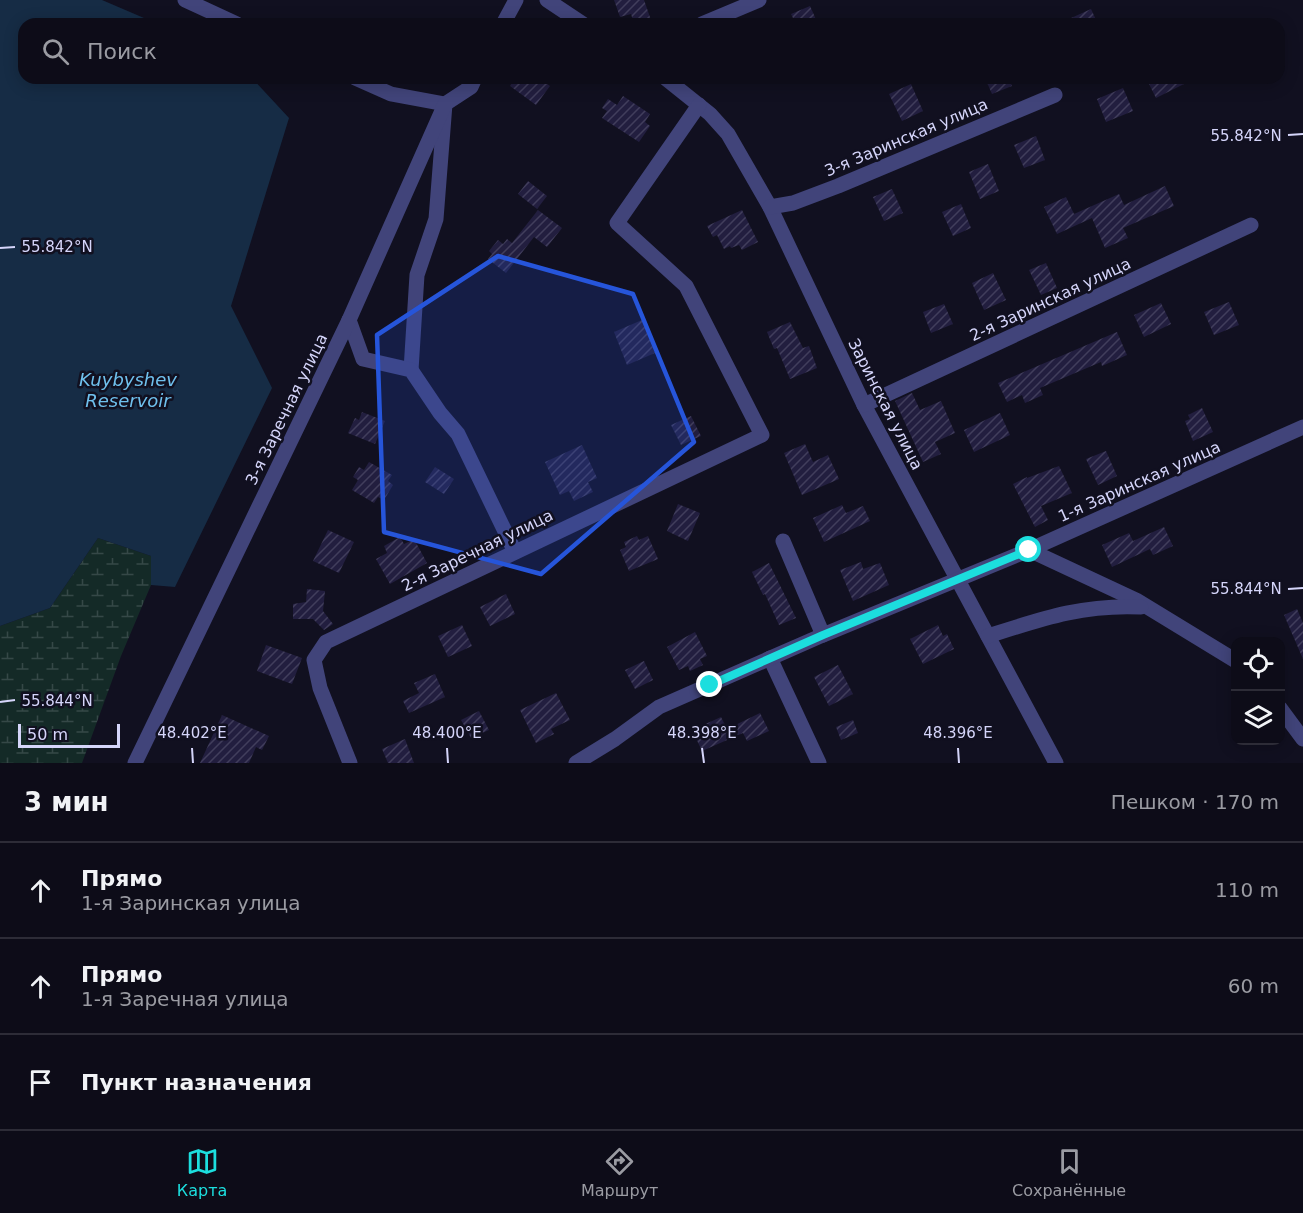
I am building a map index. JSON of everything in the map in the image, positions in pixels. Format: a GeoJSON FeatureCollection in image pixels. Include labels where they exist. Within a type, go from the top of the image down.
{"type":"FeatureCollection","features":[{"type":"Feature","properties":{"kind":"street"},"geometry":{"type":"LineString","coordinates":[[185,0],[224,18]]}},
{"type":"Feature","properties":{"kind":"street"},"geometry":{"type":"LineString","coordinates":[[506,18],[516,0]]}},
{"type":"Feature","properties":{"kind":"street"},"geometry":{"type":"LineString","coordinates":[[547,0],[574,18]]}},
{"type":"Feature","properties":{"kind":"street"},"geometry":{"type":"LineString","coordinates":[[716,18],[759,0]]}},
{"type":"Feature","properties":{"kind":"street"},"geometry":{"type":"LineString","coordinates":[[368,84],[391,94],[445,104],[472,84]]}},
{"type":"Feature","properties":{"kind":"street","name":"Заринская улица"},"geometry":{"type":"LineString","coordinates":[[673,84],[699,105],[728,134],[770,207],[864,405],[1056,763]]}},
{"type":"Feature","properties":{"kind":"street","name":"3-я Заринская улица"},"geometry":{"type":"LineString","coordinates":[[770,207],[793,203],[838,186],[1055,95]]}},
{"type":"Feature","properties":{"kind":"street"},"geometry":{"type":"LineString","coordinates":[[445,104],[436,219],[417,275],[411,370],[440,413],[458,434],[515,552]]}},
{"type":"Feature","properties":{"kind":"street","name":"3-я Заречная улица"},"geometry":{"type":"LineString","coordinates":[[135,763],[349,320],[445,104]]}},
{"type":"Feature","properties":{"kind":"street","name":"2-я Заречная улица"},"geometry":{"type":"LineString","coordinates":[[350,763],[320,688],[314,660],[326,642],[762,435],[686,286],[618,223],[699,105]]}},
{"type":"Feature","properties":{"kind":"street","name":"2-я Заринская улица"},"geometry":{"type":"LineString","coordinates":[[864,405],[1251,225]]}},
{"type":"Feature","properties":{"kind":"street"},"geometry":{"type":"LineString","coordinates":[[349,320],[363,359],[411,370]]}},
{"type":"Feature","properties":{"kind":"street","name":"1-я Заринская улица"},"geometry":{"type":"LineString","coordinates":[[584,761],[658,706],[1029,550],[1303,427]]}},
{"type":"Feature","properties":{"kind":"street"},"geometry":{"type":"LineString","coordinates":[[783,541],[823,635]]}},
{"type":"Feature","properties":{"kind":"street"},"geometry":{"type":"LineString","coordinates":[[1029,550],[1147,607],[1231,658]]}},
{"type":"Feature","properties":{"kind":"street"},"geometry":{"type":"LineString","coordinates":[[988,636],[1050,616],[1110,605],[1147,607]]}},
{"type":"Feature","properties":{"kind":"street"},"geometry":{"type":"LineString","coordinates":[[771,658],[819,763]]}},
{"type":"Feature","properties":{"kind":"street"},"geometry":{"type":"LineString","coordinates":[[1285,714],[1303,739]]}},
{"type":"Feature","properties":{"kind":"highlighted area"},"geometry":{"type":"Polygon","coordinates":[[[498,256],[633,294],[694,442],[541,574],[384,532],[377,335],[498,256]]]}},
{"type":"Feature","properties":{"kind":"green space"},"geometry":{"type":"Polygon","coordinates":[[[98,538],[151,556],[151,585],[121,656],[82,763],[0,763],[0,626],[50,608],[98,538]]]}},
{"type":"Feature","properties":{"kind":"water","name":"Kuybyshev Reservoir"},"geometry":{"type":"Polygon","coordinates":[[[0,0],[102,0],[144,18],[18,18],[18,84],[258,84],[289,118],[231,306],[272,388],[175,587],[151,585],[151,556],[98,538],[50,608],[0,626],[0,0]]]}},
{"type":"Feature","properties":{"kind":"building"},"geometry":{"type":"Polygon","coordinates":[[[614,0],[644,0],[650,18],[632,18],[631,14],[620,17],[614,0]]]}},
{"type":"Feature","properties":{"kind":"building"},"geometry":{"type":"Polygon","coordinates":[[[810,6],[815,18],[793,18],[791,14],[810,6]]]}},
{"type":"Feature","properties":{"kind":"building"},"geometry":{"type":"Polygon","coordinates":[[[1091,9],[1095,18],[1071,18],[1091,9]]]}},
{"type":"Feature","properties":{"kind":"building"},"geometry":{"type":"Polygon","coordinates":[[[511,84],[547,84],[550,86],[536,105],[510,86],[511,84]]]}},
{"type":"Feature","properties":{"kind":"building"},"geometry":{"type":"Polygon","coordinates":[[[911,84],[923,111],[902,121],[889,94],[911,84]]]}},
{"type":"Feature","properties":{"kind":"building"},"geometry":{"type":"Polygon","coordinates":[[[988,84],[1011,84],[1012,86],[992,94],[988,84]]]}},
{"type":"Feature","properties":{"kind":"building"},"geometry":{"type":"Polygon","coordinates":[[[1149,84],[1184,84],[1156,98],[1149,84]]]}},
{"type":"Feature","properties":{"kind":"building"},"geometry":{"type":"Polygon","coordinates":[[[1123,88],[1133,111],[1106,122],[1097,99],[1123,88]]]}},
{"type":"Feature","properties":{"kind":"building"},"geometry":{"type":"Polygon","coordinates":[[[623,96],[650,114],[645,122],[650,126],[639,142],[602,118],[607,111],[602,108],[608,99],[617,105],[623,96]]]}},
{"type":"Feature","properties":{"kind":"building"},"geometry":{"type":"Polygon","coordinates":[[[1036,136],[1045,160],[1024,168],[1014,145],[1036,136]]]}},
{"type":"Feature","properties":{"kind":"building"},"geometry":{"type":"Polygon","coordinates":[[[988,164],[999,191],[980,199],[969,172],[988,164]]]}},
{"type":"Feature","properties":{"kind":"building"},"geometry":{"type":"Polygon","coordinates":[[[528,181],[547,196],[537,209],[518,194],[528,181]]]}},
{"type":"Feature","properties":{"kind":"building"},"geometry":{"type":"Polygon","coordinates":[[[1165,186],[1174,206],[1123,228],[1128,238],[1105,248],[1092,218],[1057,234],[1044,207],[1066,197],[1074,214],[1119,194],[1124,205],[1165,186]]]}},
{"type":"Feature","properties":{"kind":"building"},"geometry":{"type":"Polygon","coordinates":[[[892,189],[903,213],[884,221],[873,197],[892,189]]]}},
{"type":"Feature","properties":{"kind":"building"},"geometry":{"type":"Polygon","coordinates":[[[961,204],[971,228],[953,236],[942,212],[961,204]]]}},
{"type":"Feature","properties":{"kind":"building"},"geometry":{"type":"Polygon","coordinates":[[[538,210],[562,228],[547,247],[534,237],[506,273],[488,259],[492,254],[489,251],[498,240],[503,244],[507,239],[512,243],[538,210]]]}},
{"type":"Feature","properties":{"kind":"building"},"geometry":{"type":"Polygon","coordinates":[[[742,210],[758,242],[742,250],[739,245],[724,249],[717,235],[713,237],[707,226],[742,210]]]}},
{"type":"Feature","properties":{"kind":"building"},"geometry":{"type":"Polygon","coordinates":[[[1046,263],[1057,288],[1041,295],[1029,270],[1046,263]]]}},
{"type":"Feature","properties":{"kind":"building"},"geometry":{"type":"Polygon","coordinates":[[[993,273],[1006,300],[984,310],[972,283],[993,273]]]}},
{"type":"Feature","properties":{"kind":"building"},"geometry":{"type":"Polygon","coordinates":[[[1229,302],[1239,325],[1214,335],[1204,312],[1229,302]]]}},
{"type":"Feature","properties":{"kind":"building"},"geometry":{"type":"Polygon","coordinates":[[[1161,303],[1171,324],[1144,337],[1134,315],[1161,303]]]}},
{"type":"Feature","properties":{"kind":"building"},"geometry":{"type":"Polygon","coordinates":[[[944,304],[953,324],[931,333],[923,312],[944,304]]]}},
{"type":"Feature","properties":{"kind":"building"},"geometry":{"type":"Polygon","coordinates":[[[642,320],[655,353],[627,365],[614,332],[642,320]]]}},
{"type":"Feature","properties":{"kind":"building"},"geometry":{"type":"Polygon","coordinates":[[[790,322],[803,348],[809,346],[817,368],[790,379],[777,348],[774,349],[767,332],[790,322]]]}},
{"type":"Feature","properties":{"kind":"building"},"geometry":{"type":"Polygon","coordinates":[[[1117,332],[1127,355],[1102,366],[1101,362],[1040,388],[1043,395],[1025,403],[1022,395],[1007,402],[998,383],[1117,332]]]}},
{"type":"Feature","properties":{"kind":"building"},"geometry":{"type":"Polygon","coordinates":[[[912,393],[920,410],[941,401],[955,433],[935,442],[941,454],[923,462],[895,401],[912,393]]]}},
{"type":"Feature","properties":{"kind":"building"},"geometry":{"type":"Polygon","coordinates":[[[1202,408],[1213,432],[1193,441],[1185,421],[1190,419],[1188,415],[1202,408]]]}},
{"type":"Feature","properties":{"kind":"building"},"geometry":{"type":"Polygon","coordinates":[[[362,412],[385,421],[375,444],[348,433],[355,418],[359,420],[362,412]]]}},
{"type":"Feature","properties":{"kind":"building"},"geometry":{"type":"Polygon","coordinates":[[[1000,413],[1010,435],[974,452],[964,430],[1000,413]]]}},
{"type":"Feature","properties":{"kind":"building"},"geometry":{"type":"Polygon","coordinates":[[[691,416],[701,436],[681,445],[671,425],[691,416]]]}},
{"type":"Feature","properties":{"kind":"building"},"geometry":{"type":"Polygon","coordinates":[[[805,444],[813,462],[828,455],[839,479],[802,495],[784,453],[805,444]]]}},
{"type":"Feature","properties":{"kind":"building"},"geometry":{"type":"Polygon","coordinates":[[[582,445],[597,478],[588,482],[593,492],[574,501],[569,491],[560,495],[545,462],[582,445]]]}},
{"type":"Feature","properties":{"kind":"building"},"geometry":{"type":"Polygon","coordinates":[[[1106,451],[1117,476],[1098,485],[1086,459],[1106,451]]]}},
{"type":"Feature","properties":{"kind":"building"},"geometry":{"type":"Polygon","coordinates":[[[369,462],[392,475],[388,481],[393,485],[384,500],[378,497],[374,503],[352,490],[358,480],[353,477],[359,467],[364,470],[369,462]]]}},
{"type":"Feature","properties":{"kind":"building"},"geometry":{"type":"Polygon","coordinates":[[[1059,466],[1072,493],[1041,506],[1048,520],[1035,527],[1013,484],[1059,466]]]}},
{"type":"Feature","properties":{"kind":"building"},"geometry":{"type":"Polygon","coordinates":[[[435,467],[454,479],[444,494],[425,482],[435,467]]]}},
{"type":"Feature","properties":{"kind":"building"},"geometry":{"type":"Polygon","coordinates":[[[678,504],[700,513],[688,541],[667,531],[678,504]]]}},
{"type":"Feature","properties":{"kind":"building"},"geometry":{"type":"Polygon","coordinates":[[[842,505],[846,513],[863,506],[870,521],[824,542],[813,518],[842,505]]]}},
{"type":"Feature","properties":{"kind":"building"},"geometry":{"type":"Polygon","coordinates":[[[1164,527],[1173,546],[1153,555],[1150,549],[1112,567],[1102,545],[1129,533],[1133,541],[1164,527]]]}},
{"type":"Feature","properties":{"kind":"building"},"geometry":{"type":"Polygon","coordinates":[[[328,530],[354,542],[339,573],[313,561],[328,530]]]}},
{"type":"Feature","properties":{"kind":"building"},"geometry":{"type":"Polygon","coordinates":[[[637,536],[639,540],[648,536],[658,559],[629,571],[620,550],[626,547],[624,542],[637,536]]]}},
{"type":"Feature","properties":{"kind":"building"},"geometry":{"type":"Polygon","coordinates":[[[400,537],[404,544],[414,539],[427,563],[390,584],[376,559],[387,553],[384,546],[400,537]]]}},
{"type":"Feature","properties":{"kind":"building"},"geometry":{"type":"Polygon","coordinates":[[[861,562],[863,569],[880,563],[889,585],[853,601],[840,570],[861,562]]]}},
{"type":"Feature","properties":{"kind":"building"},"geometry":{"type":"Polygon","coordinates":[[[769,563],[796,618],[779,625],[752,572],[769,563]]]}},
{"type":"Feature","properties":{"kind":"building"},"geometry":{"type":"Polygon","coordinates":[[[307,589],[325,591],[323,611],[333,624],[324,630],[313,619],[293,619],[293,604],[306,602],[307,589]]]}},
{"type":"Feature","properties":{"kind":"building"},"geometry":{"type":"Polygon","coordinates":[[[506,594],[515,614],[490,626],[480,607],[506,594]]]}},
{"type":"Feature","properties":{"kind":"building"},"geometry":{"type":"Polygon","coordinates":[[[1297,609],[1303,623],[1303,659],[1284,615],[1297,609]]]}},
{"type":"Feature","properties":{"kind":"building"},"geometry":{"type":"Polygon","coordinates":[[[462,625],[472,646],[448,657],[438,636],[462,625]]]}},
{"type":"Feature","properties":{"kind":"building"},"geometry":{"type":"Polygon","coordinates":[[[938,625],[943,636],[947,634],[954,649],[923,664],[910,639],[938,625]]]}},
{"type":"Feature","properties":{"kind":"building"},"geometry":{"type":"Polygon","coordinates":[[[695,632],[707,656],[700,659],[703,665],[690,671],[688,666],[679,670],[667,647],[695,632]]]}},
{"type":"Feature","properties":{"kind":"building"},"geometry":{"type":"Polygon","coordinates":[[[266,645],[302,658],[292,684],[257,671],[266,645]]]}},
{"type":"Feature","properties":{"kind":"building"},"geometry":{"type":"Polygon","coordinates":[[[644,661],[653,680],[635,689],[625,670],[644,661]]]}},
{"type":"Feature","properties":{"kind":"building"},"geometry":{"type":"Polygon","coordinates":[[[838,665],[853,694],[829,706],[814,677],[838,665]]]}},
{"type":"Feature","properties":{"kind":"building"},"geometry":{"type":"Polygon","coordinates":[[[435,674],[445,697],[409,713],[403,701],[419,693],[414,683],[435,674]]]}},
{"type":"Feature","properties":{"kind":"building"},"geometry":{"type":"Polygon","coordinates":[[[556,693],[570,720],[551,729],[554,734],[536,743],[520,710],[556,693]]]}},
{"type":"Feature","properties":{"kind":"building"},"geometry":{"type":"Polygon","coordinates":[[[479,711],[489,730],[471,738],[461,720],[479,711]]]}},
{"type":"Feature","properties":{"kind":"building"},"geometry":{"type":"Polygon","coordinates":[[[760,713],[769,731],[747,741],[743,733],[702,751],[692,730],[721,717],[727,729],[760,713]]]}},
{"type":"Feature","properties":{"kind":"building"},"geometry":{"type":"Polygon","coordinates":[[[222,715],[269,736],[262,750],[256,747],[249,763],[200,763],[222,715]]]}},
{"type":"Feature","properties":{"kind":"building"},"geometry":{"type":"Polygon","coordinates":[[[853,720],[858,733],[841,740],[836,727],[853,720]]]}},
{"type":"Feature","properties":{"kind":"building"},"geometry":{"type":"Polygon","coordinates":[[[405,739],[414,763],[388,763],[382,749],[405,739]]]}},
{"type":"Feature","properties":{"kind":"route"},"geometry":{"type":"LineString","coordinates":[[710,685],[823,635],[1029,550]]}}]}
